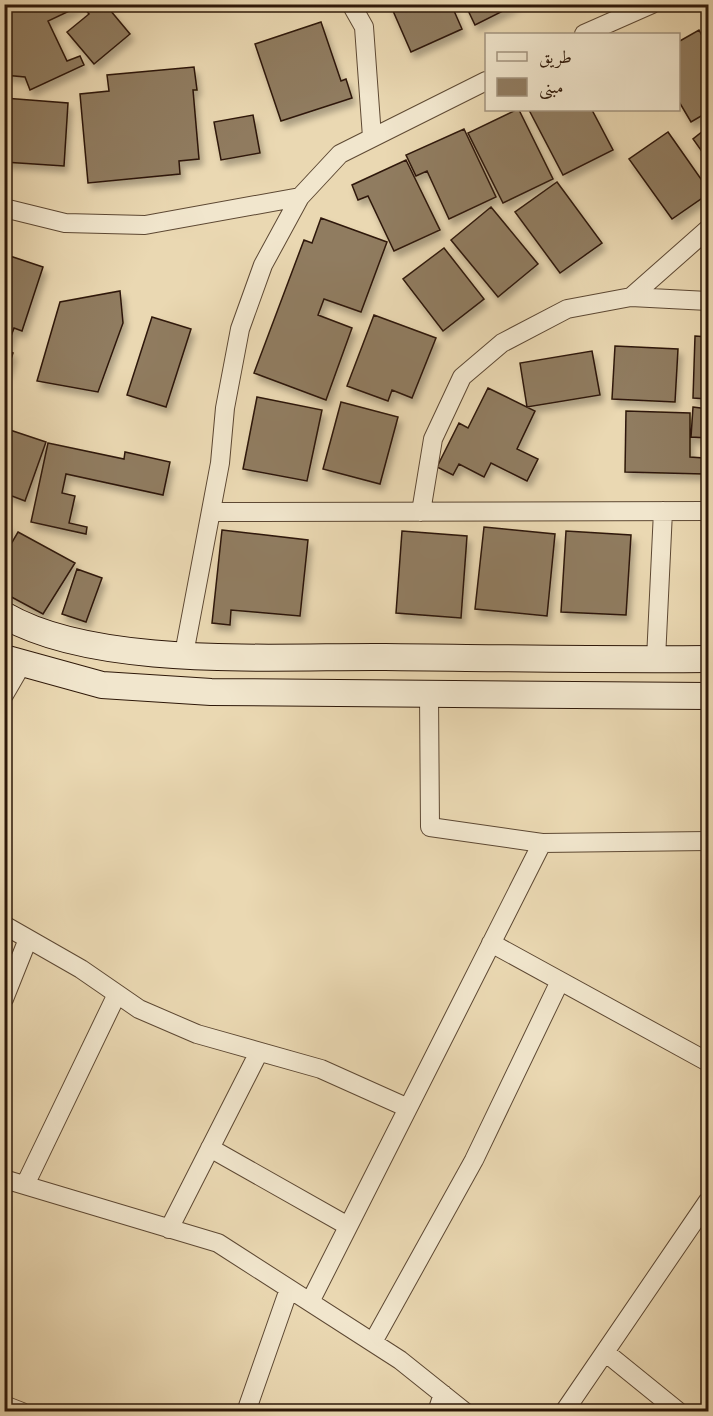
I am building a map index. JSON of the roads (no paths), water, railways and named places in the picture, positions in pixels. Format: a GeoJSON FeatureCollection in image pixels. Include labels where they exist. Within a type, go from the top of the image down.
{"type":"FeatureCollection","features":[{"type":"Feature","properties":{"kind":"main road"},"geometry":{"type":"LineString","coordinates":[[4,615],[26,627],[112,650],[184,654],[708,659]]}},
{"type":"Feature","properties":{"kind":"main road"},"geometry":{"type":"LineString","coordinates":[[13,661],[102,685],[211,692],[708,696]]}},
{"type":"Feature","properties":{"kind":"street"},"geometry":{"type":"LineString","coordinates":[[351,4],[364,27],[372,137]]}},
{"type":"Feature","properties":{"kind":"street"},"geometry":{"type":"LineString","coordinates":[[586,33],[652,4]]}},
{"type":"Feature","properties":{"kind":"street"},"geometry":{"type":"LineString","coordinates":[[184,654],[220,463],[225,408],[240,330],[263,265],[300,197],[340,154],[485,81]]}},
{"type":"Feature","properties":{"kind":"street"},"geometry":{"type":"LineString","coordinates":[[4,208],[65,223],[145,225],[300,197]]}},
{"type":"Feature","properties":{"kind":"street"},"geometry":{"type":"LineString","coordinates":[[631,297],[708,229]]}},
{"type":"Feature","properties":{"kind":"street"},"geometry":{"type":"LineString","coordinates":[[421,512],[433,440],[462,377],[502,343],[567,309],[631,297],[708,301]]}},
{"type":"Feature","properties":{"kind":"street"},"geometry":{"type":"LineString","coordinates":[[211,512],[708,512]]}},
{"type":"Feature","properties":{"kind":"street"},"geometry":{"type":"LineString","coordinates":[[656,659],[663,512]]}},
{"type":"Feature","properties":{"kind":"street"},"geometry":{"type":"LineString","coordinates":[[4,695],[13,661]]}},
{"type":"Feature","properties":{"kind":"street"},"geometry":{"type":"LineString","coordinates":[[429,694],[430,827],[542,843],[708,841]]}},
{"type":"Feature","properties":{"kind":"street"},"geometry":{"type":"LineString","coordinates":[[310,1302],[542,843]]}},
{"type":"Feature","properties":{"kind":"street"},"geometry":{"type":"LineString","coordinates":[[4,925],[139,1009],[196,1034],[321,1069],[408,1108]]}},
{"type":"Feature","properties":{"kind":"street"},"geometry":{"type":"LineString","coordinates":[[4,999],[28,939]]}},
{"type":"Feature","properties":{"kind":"street"},"geometry":{"type":"LineString","coordinates":[[491,943],[708,1062]]}},
{"type":"Feature","properties":{"kind":"street"},"geometry":{"type":"LineString","coordinates":[[373,1342],[474,1160],[560,981]]}},
{"type":"Feature","properties":{"kind":"street"},"geometry":{"type":"LineString","coordinates":[[25,1185],[117,994]]}},
{"type":"Feature","properties":{"kind":"street"},"geometry":{"type":"LineString","coordinates":[[169,1229],[259,1052]]}},
{"type":"Feature","properties":{"kind":"street"},"geometry":{"type":"LineString","coordinates":[[210,1148],[348,1226]]}},
{"type":"Feature","properties":{"kind":"street"},"geometry":{"type":"LineString","coordinates":[[4,1179],[218,1244],[400,1360],[440,1403],[465,1412]]}},
{"type":"Feature","properties":{"kind":"street"},"geometry":{"type":"LineString","coordinates":[[564,1412],[708,1201]]}},
{"type":"Feature","properties":{"kind":"street"},"geometry":{"type":"LineString","coordinates":[[246,1412],[289,1289]]}},
{"type":"Feature","properties":{"kind":"street"},"geometry":{"type":"LineString","coordinates":[[605,1352],[679,1412]]}},
{"type":"Feature","properties":{"kind":"street"},"geometry":{"type":"LineString","coordinates":[[4,1405],[22,1412]]}}]}
